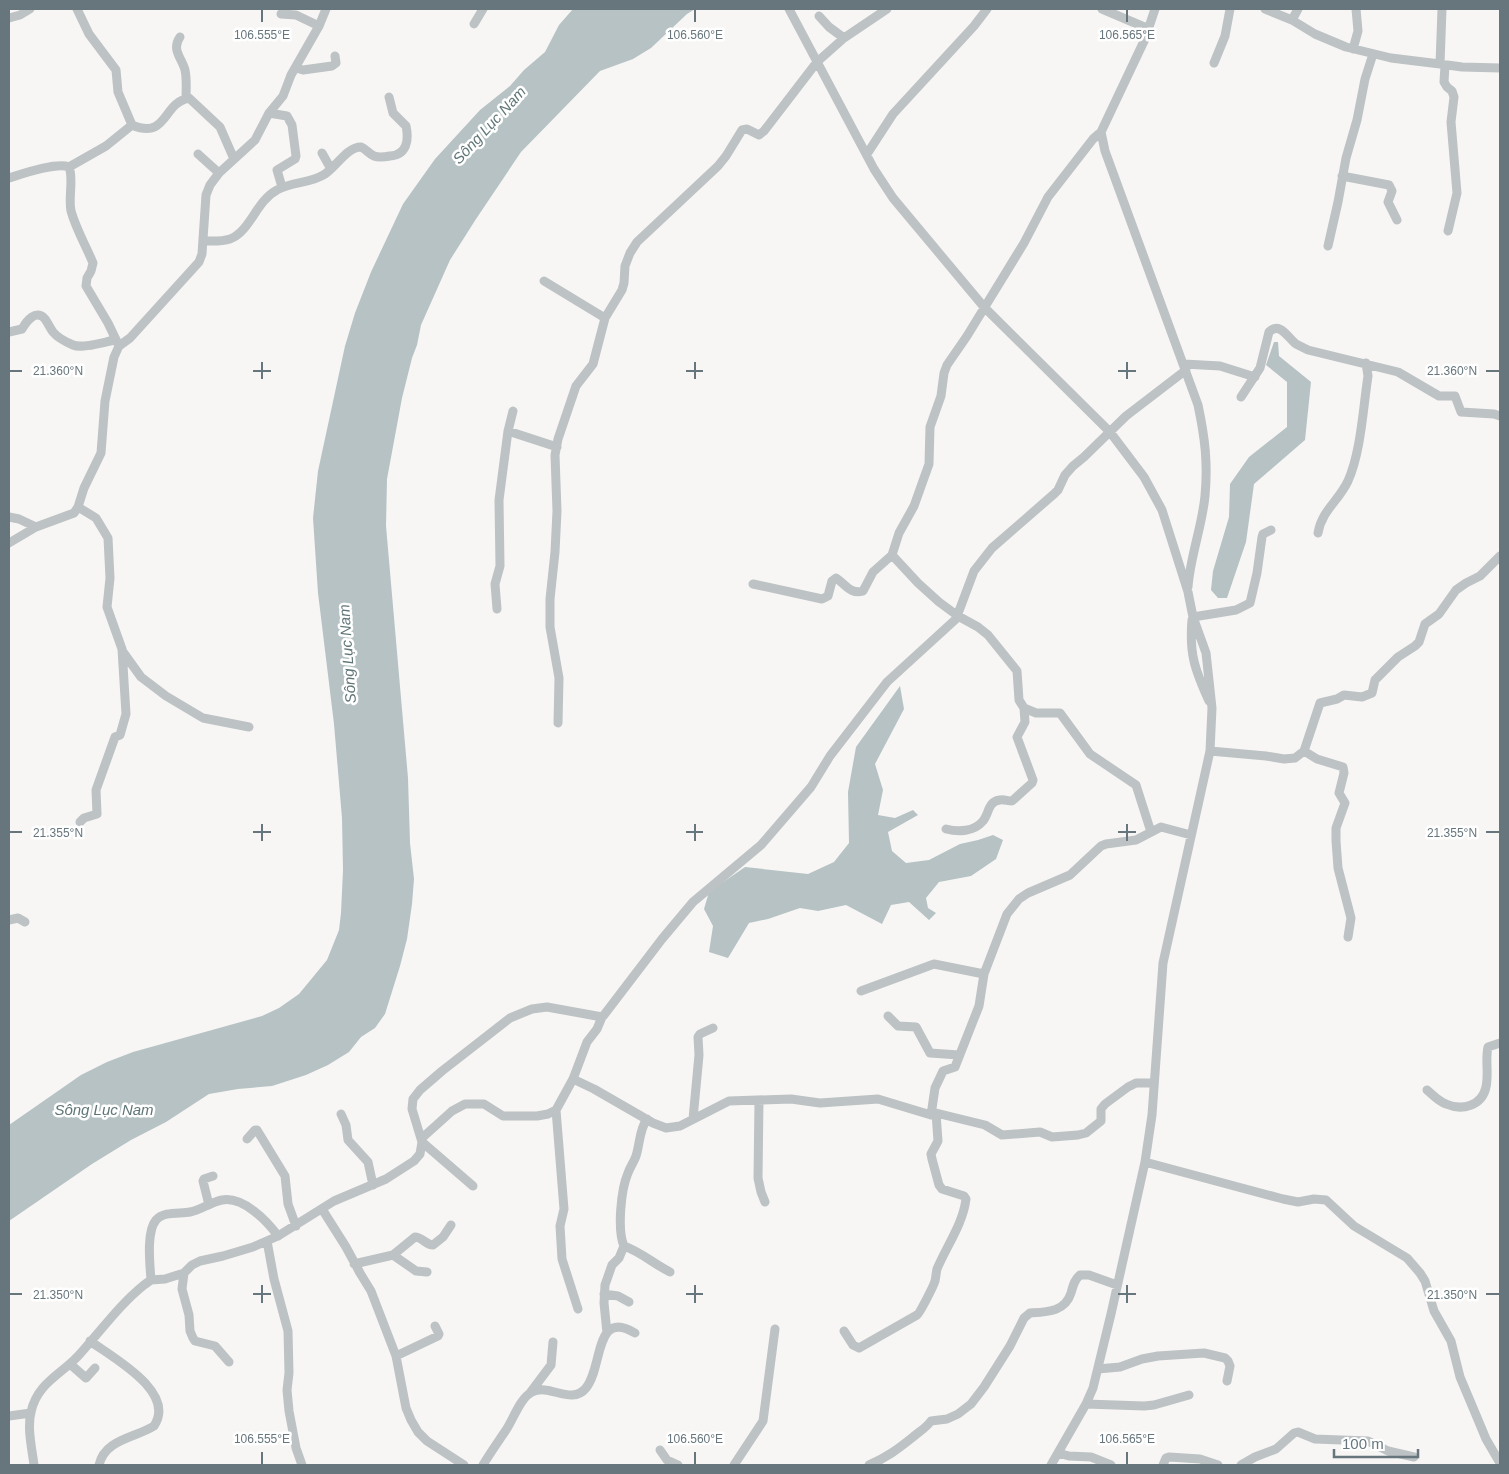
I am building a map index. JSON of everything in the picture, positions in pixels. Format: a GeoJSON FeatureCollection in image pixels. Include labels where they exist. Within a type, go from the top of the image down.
{"type":"FeatureCollection","features":[{"type":"Feature","properties":{"kind":"street"},"geometry":{"type":"LineString","coordinates":[[14,9],[27,11]]}},
{"type":"Feature","properties":{"kind":"street"},"geometry":{"type":"LineString","coordinates":[[77,9],[90,34],[116,70],[118,92],[132,125],[145,130],[151,130],[175,106],[186,98]]}},
{"type":"Feature","properties":{"kind":"street"},"geometry":{"type":"LineString","coordinates":[[9,332],[22,329],[31,316],[41,316],[55,334],[73,345],[117,343],[130,338],[196,266],[202,254],[206,195],[210,186],[219,172],[255,140],[269,113],[283,96],[326,9]]}},
{"type":"Feature","properties":{"kind":"street"},"geometry":{"type":"LineString","coordinates":[[474,24],[483,9]]}},
{"type":"Feature","properties":{"kind":"street"},"geometry":{"type":"LineString","coordinates":[[788,9],[874,169],[892,198],[984,307],[1110,432],[1144,477],[1162,510],[1188,592],[1193,617],[1206,653],[1212,708],[1210,751],[1163,963],[1152,1115],[1145,1162],[1098,1369],[1086,1404],[1051,1465]]}},
{"type":"Feature","properties":{"kind":"street"},"geometry":{"type":"LineString","coordinates":[[867,154],[893,114],[974,26],[987,9]]}},
{"type":"Feature","properties":{"kind":"street"},"geometry":{"type":"LineString","coordinates":[[1102,9],[1149,28]]}},
{"type":"Feature","properties":{"kind":"street"},"geometry":{"type":"LineString","coordinates":[[753,584],[822,599],[828,596],[832,581],[836,578],[849,589],[860,592],[863,591],[873,572],[892,555],[900,533],[914,506],[928,464],[930,427],[941,396],[944,372],[1024,243],[1048,197],[1093,139],[1101,132],[1145,39],[1155,9]]}},
{"type":"Feature","properties":{"kind":"street"},"geometry":{"type":"LineString","coordinates":[[1214,63],[1226,36],[1230,9]]}},
{"type":"Feature","properties":{"kind":"street"},"geometry":{"type":"LineString","coordinates":[[1265,9],[1292,20],[1315,34],[1353,49],[1391,58],[1442,65],[1500,68]]}},
{"type":"Feature","properties":{"kind":"street"},"geometry":{"type":"LineString","coordinates":[[1292,20],[1298,9]]}},
{"type":"Feature","properties":{"kind":"street"},"geometry":{"type":"LineString","coordinates":[[1353,49],[1358,31],[1356,9]]}},
{"type":"Feature","properties":{"kind":"street"},"geometry":{"type":"LineString","coordinates":[[1442,9],[1442,65],[1444,82],[1452,91],[1454,97],[1451,122],[1457,193],[1448,231]]}},
{"type":"Feature","properties":{"kind":"street"},"geometry":{"type":"LineString","coordinates":[[558,723],[558,678],[550,627],[550,599],[557,511],[555,472],[557,446],[576,386],[593,364],[605,318],[622,290],[630,253],[646,232],[718,166],[742,130],[747,129],[759,135],[764,131],[817,62],[844,38],[881,10]]}},
{"type":"Feature","properties":{"kind":"street"},"geometry":{"type":"LineString","coordinates":[[9,18],[27,11]]}},
{"type":"Feature","properties":{"kind":"street"},"geometry":{"type":"LineString","coordinates":[[281,14],[296,15],[319,26]]}},
{"type":"Feature","properties":{"kind":"street"},"geometry":{"type":"LineString","coordinates":[[819,16],[829,27],[844,38]]}},
{"type":"Feature","properties":{"kind":"street"},"geometry":{"type":"LineString","coordinates":[[180,37],[176,42],[176,46],[178,58],[185,69],[186,98]]}},
{"type":"Feature","properties":{"kind":"street"},"geometry":{"type":"LineString","coordinates":[[1328,246],[1342,176],[1357,120],[1365,79],[1373,54]]}},
{"type":"Feature","properties":{"kind":"street"},"geometry":{"type":"LineString","coordinates":[[296,68],[302,70],[332,66],[336,63],[335,56]]}},
{"type":"Feature","properties":{"kind":"street"},"geometry":{"type":"LineString","coordinates":[[203,241],[220,242],[232,239],[239,234],[268,195],[282,187],[316,179],[331,169],[351,149],[356,147],[365,149],[373,156],[378,157],[394,156],[402,152],[406,148],[406,126],[393,113],[389,97]]}},
{"type":"Feature","properties":{"kind":"street"},"geometry":{"type":"LineString","coordinates":[[186,98],[194,101],[204,114],[220,127],[234,159]]}},
{"type":"Feature","properties":{"kind":"street"},"geometry":{"type":"LineString","coordinates":[[269,113],[286,116],[293,131],[296,158],[277,170],[282,187]]}},
{"type":"Feature","properties":{"kind":"street"},"geometry":{"type":"LineString","coordinates":[[9,178],[59,166],[69,167],[106,146],[132,125]]}},
{"type":"Feature","properties":{"kind":"street"},"geometry":{"type":"LineString","coordinates":[[1101,132],[1104,151],[1198,405],[1206,454],[1205,497],[1190,570],[1188,592]]}},
{"type":"Feature","properties":{"kind":"street"},"geometry":{"type":"LineString","coordinates":[[198,154],[219,172]]}},
{"type":"Feature","properties":{"kind":"street"},"geometry":{"type":"LineString","coordinates":[[322,154],[331,169]]}},
{"type":"Feature","properties":{"kind":"street"},"geometry":{"type":"LineString","coordinates":[[9,543],[36,527],[74,513],[101,453],[106,401],[117,343],[108,323],[86,286],[86,278],[91,271],[93,263],[71,211],[69,191],[71,176],[69,167]]}},
{"type":"Feature","properties":{"kind":"street"},"geometry":{"type":"LineString","coordinates":[[1342,176],[1390,185],[1392,191],[1388,202],[1397,220]]}},
{"type":"Feature","properties":{"kind":"street"},"geometry":{"type":"LineString","coordinates":[[544,281],[605,318]]}},
{"type":"Feature","properties":{"kind":"street"},"geometry":{"type":"LineString","coordinates":[[1240,397],[1260,368],[1269,332],[1272,329],[1278,328],[1298,345],[1308,350],[1398,372],[1438,396],[1455,396],[1460,412],[1487,413],[1500,416]]}},
{"type":"Feature","properties":{"kind":"street"},"geometry":{"type":"LineString","coordinates":[[1318,533],[1320,520],[1341,493],[1352,469],[1368,376],[1366,363]]}},
{"type":"Feature","properties":{"kind":"street"},"geometry":{"type":"LineString","coordinates":[[578,1309],[563,1265],[561,1249],[560,1226],[564,1209],[556,1110],[573,1079],[587,1042],[597,1029],[602,1017],[692,902],[761,845],[807,792],[830,756],[887,682],[958,616],[971,579],[984,557],[1054,494],[1069,470],[1126,416],[1185,367],[1220,366],[1255,377]]}},
{"type":"Feature","properties":{"kind":"street"},"geometry":{"type":"LineString","coordinates":[[497,609],[495,584],[500,566],[499,500],[508,431],[513,411]]}},
{"type":"Feature","properties":{"kind":"street"},"geometry":{"type":"LineString","coordinates":[[508,431],[557,446]]}},
{"type":"Feature","properties":{"kind":"street"},"geometry":{"type":"LineString","coordinates":[[78,507],[96,518],[108,538],[110,578],[107,608],[122,649],[141,677],[166,696],[203,718],[248,727]]}},
{"type":"Feature","properties":{"kind":"street"},"geometry":{"type":"LineString","coordinates":[[9,517],[36,527]]}},
{"type":"Feature","properties":{"kind":"street"},"geometry":{"type":"LineString","coordinates":[[1193,617],[1236,610],[1250,603],[1257,573],[1262,537],[1263,534],[1271,530]]}},
{"type":"Feature","properties":{"kind":"street"},"geometry":{"type":"LineString","coordinates":[[892,555],[918,583],[958,616],[984,631],[1005,658],[1015,667],[1018,700],[1024,708],[1036,713],[1060,713],[1090,754],[1136,784],[1151,832]]}},
{"type":"Feature","properties":{"kind":"street"},"geometry":{"type":"LineString","coordinates":[[1210,751],[1284,759],[1295,758],[1304,752],[1320,703],[1337,699],[1344,695],[1362,697],[1372,693],[1374,680],[1398,656],[1419,642],[1425,624],[1445,607],[1454,592],[1480,576],[1500,556]]}},
{"type":"Feature","properties":{"kind":"street"},"geometry":{"type":"LineString","coordinates":[[1193,617],[1190,638],[1193,662],[1212,708]]}},
{"type":"Feature","properties":{"kind":"street"},"geometry":{"type":"LineString","coordinates":[[80,822],[84,818],[97,814],[97,784],[106,766],[115,737],[120,736],[126,718],[122,649]]}},
{"type":"Feature","properties":{"kind":"street"},"geometry":{"type":"LineString","coordinates":[[946,829],[958,832],[977,826],[984,821],[989,807],[996,801],[1012,801],[1032,783],[1033,780],[1018,737],[1025,722],[1024,708]]}},
{"type":"Feature","properties":{"kind":"street"},"geometry":{"type":"LineString","coordinates":[[1304,752],[1344,769],[1339,793],[1345,803],[1336,828],[1336,841],[1338,868],[1351,918],[1348,937]]}},
{"type":"Feature","properties":{"kind":"street"},"geometry":{"type":"LineString","coordinates":[[844,1331],[853,1345],[859,1348],[917,1315],[935,1281],[938,1268],[956,1228],[966,1200],[964,1196],[942,1189],[939,1185],[932,1159],[932,1154],[938,1141],[933,1114],[935,1088],[943,1072],[955,1067],[969,1034],[979,1006],[984,974],[1007,914],[1019,899],[1028,893],[1070,875],[1102,846],[1136,840],[1161,826],[1190,835]]}},
{"type":"Feature","properties":{"kind":"street"},"geometry":{"type":"LineString","coordinates":[[9,920],[18,918],[25,922]]}},
{"type":"Feature","properties":{"kind":"street"},"geometry":{"type":"LineString","coordinates":[[861,991],[934,964],[984,974]]}},
{"type":"Feature","properties":{"kind":"street"},"geometry":{"type":"LineString","coordinates":[[34,1465],[30,1441],[31,1413],[40,1391],[70,1364],[139,1289],[151,1280],[165,1279],[184,1273],[200,1260],[223,1256],[278,1236],[334,1201],[373,1185],[414,1161],[420,1154],[422,1140],[412,1109],[412,1102],[415,1096],[442,1071],[510,1018],[532,1009],[547,1006],[602,1017]]}},
{"type":"Feature","properties":{"kind":"street"},"geometry":{"type":"LineString","coordinates":[[888,1016],[898,1026],[916,1027],[930,1053],[959,1055]]}},
{"type":"Feature","properties":{"kind":"street"},"geometry":{"type":"LineString","coordinates":[[694,1119],[700,1055],[698,1037],[713,1028]]}},
{"type":"Feature","properties":{"kind":"street"},"geometry":{"type":"LineString","coordinates":[[1427,1090],[1445,1104],[1455,1107],[1471,1106],[1476,1103],[1481,1099],[1486,1089],[1488,1047],[1500,1043]]}},
{"type":"Feature","properties":{"kind":"street"},"geometry":{"type":"LineString","coordinates":[[573,1079],[660,1127],[673,1128],[729,1101],[791,1099],[820,1103],[878,1099],[933,1114],[985,1125],[1002,1135],[1040,1132],[1052,1137],[1078,1136],[1086,1133],[1098,1125],[1102,1117],[1101,1109],[1105,1104],[1128,1086],[1136,1083],[1154,1083]]}},
{"type":"Feature","properties":{"kind":"street"},"geometry":{"type":"LineString","coordinates":[[759,1100],[758,1178],[765,1202]]}},
{"type":"Feature","properties":{"kind":"street"},"geometry":{"type":"LineString","coordinates":[[422,1140],[448,1115],[465,1104],[484,1104],[503,1116],[537,1116],[556,1110]]}},
{"type":"Feature","properties":{"kind":"street"},"geometry":{"type":"LineString","coordinates":[[341,1114],[346,1125],[346,1136],[368,1162],[373,1185]]}},
{"type":"Feature","properties":{"kind":"street"},"geometry":{"type":"LineString","coordinates":[[607,1333],[605,1285],[612,1265],[619,1258],[624,1246],[621,1226],[624,1190],[628,1171],[636,1158],[646,1119]]}},
{"type":"Feature","properties":{"kind":"street"},"geometry":{"type":"LineString","coordinates":[[247,1139],[255,1130],[258,1130],[283,1172],[287,1184],[288,1204],[296,1226]]}},
{"type":"Feature","properties":{"kind":"street"},"geometry":{"type":"LineString","coordinates":[[422,1140],[473,1186]]}},
{"type":"Feature","properties":{"kind":"street"},"geometry":{"type":"LineString","coordinates":[[1145,1162],[1283,1199],[1298,1202],[1314,1199],[1326,1200],[1354,1226],[1407,1258],[1426,1281],[1431,1303],[1451,1341],[1463,1385],[1486,1439],[1500,1462]]}},
{"type":"Feature","properties":{"kind":"street"},"geometry":{"type":"LineString","coordinates":[[209,1205],[203,1182],[204,1179],[213,1176]]}},
{"type":"Feature","properties":{"kind":"street"},"geometry":{"type":"LineString","coordinates":[[151,1280],[151,1231],[157,1219],[167,1214],[198,1210],[222,1200],[235,1201],[262,1217],[278,1236]]}},
{"type":"Feature","properties":{"kind":"street"},"geometry":{"type":"LineString","coordinates":[[322,1209],[371,1291],[396,1356],[406,1408],[411,1420],[418,1432],[428,1441],[464,1465]]}},
{"type":"Feature","properties":{"kind":"street"},"geometry":{"type":"LineString","coordinates":[[354,1264],[393,1255],[415,1237],[429,1245],[433,1245],[444,1237],[451,1225]]}},
{"type":"Feature","properties":{"kind":"street"},"geometry":{"type":"LineString","coordinates":[[267,1241],[274,1279],[288,1331],[289,1411],[296,1448],[302,1465]]}},
{"type":"Feature","properties":{"kind":"street"},"geometry":{"type":"LineString","coordinates":[[624,1246],[642,1253],[654,1264],[670,1272]]}},
{"type":"Feature","properties":{"kind":"street"},"geometry":{"type":"LineString","coordinates":[[393,1255],[416,1271],[427,1272]]}},
{"type":"Feature","properties":{"kind":"street"},"geometry":{"type":"LineString","coordinates":[[184,1273],[182,1289],[193,1338],[195,1341],[215,1346],[229,1362]]}},
{"type":"Feature","properties":{"kind":"street"},"geometry":{"type":"LineString","coordinates":[[869,1465],[895,1452],[926,1428],[931,1421],[947,1419],[964,1411],[984,1387],[1010,1346],[1024,1318],[1030,1313],[1048,1312],[1059,1308],[1067,1301],[1074,1282],[1080,1275],[1118,1285]]}},
{"type":"Feature","properties":{"kind":"street"},"geometry":{"type":"LineString","coordinates":[[604,1294],[618,1296],[628,1302]]}},
{"type":"Feature","properties":{"kind":"street"},"geometry":{"type":"LineString","coordinates":[[396,1356],[438,1336],[439,1334],[435,1326]]}},
{"type":"Feature","properties":{"kind":"street"},"geometry":{"type":"LineString","coordinates":[[530,1393],[549,1391],[567,1395],[581,1393],[595,1370],[596,1360],[607,1333],[614,1326],[622,1326],[636,1333]]}},
{"type":"Feature","properties":{"kind":"street"},"geometry":{"type":"LineString","coordinates":[[734,1465],[763,1421],[775,1329]]}},
{"type":"Feature","properties":{"kind":"street"},"geometry":{"type":"LineString","coordinates":[[90,1341],[145,1381],[158,1405],[154,1426],[112,1446],[99,1465]]}},
{"type":"Feature","properties":{"kind":"street"},"geometry":{"type":"LineString","coordinates":[[483,1465],[517,1410],[551,1365],[553,1342]]}},
{"type":"Feature","properties":{"kind":"street"},"geometry":{"type":"LineString","coordinates":[[1098,1369],[1120,1367],[1142,1359],[1158,1356],[1204,1353],[1225,1358],[1228,1361],[1230,1366],[1227,1381]]}},
{"type":"Feature","properties":{"kind":"street"},"geometry":{"type":"LineString","coordinates":[[70,1364],[86,1378],[94,1368]]}},
{"type":"Feature","properties":{"kind":"street"},"geometry":{"type":"LineString","coordinates":[[1086,1404],[1144,1406],[1154,1405],[1189,1394]]}},
{"type":"Feature","properties":{"kind":"street"},"geometry":{"type":"LineString","coordinates":[[9,1416],[31,1413]]}},
{"type":"Feature","properties":{"kind":"street"},"geometry":{"type":"LineString","coordinates":[[1242,1465],[1276,1449],[1294,1433],[1298,1432],[1315,1439],[1368,1441],[1388,1451],[1414,1457]]}},
{"type":"Feature","properties":{"kind":"street"},"geometry":{"type":"LineString","coordinates":[[660,1450],[667,1460],[678,1465]]}},
{"type":"Feature","properties":{"kind":"street"},"geometry":{"type":"LineString","coordinates":[[1058,1453],[1091,1458],[1111,1465]]}},
{"type":"Feature","properties":{"kind":"street"},"geometry":{"type":"LineString","coordinates":[[1163,1465],[1166,1458],[1169,1457],[1200,1459],[1218,1465]]}},
{"type":"Feature","properties":{"kind":"water","name":"Sông Lục Nam"},"geometry":{"type":"Polygon","coordinates":[[[573,9],[695,9],[687,14],[651,48],[633,59],[600,71],[521,152],[450,260],[421,325],[402,398],[387,479],[386,526],[408,778],[410,843],[414,879],[407,939],[385,1014],[375,1028],[361,1037],[349,1052],[328,1065],[306,1075],[272,1086],[209,1094],[166,1122],[131,1140],[92,1164],[9,1221],[9,1125],[81,1075],[107,1062],[133,1052],[262,1016],[279,1008],[299,994],[327,960],[339,930],[341,913],[343,870],[342,818],[334,724],[318,593],[313,518],[318,471],[345,346],[355,313],[371,272],[403,204],[435,159],[480,110],[510,86],[524,70],[545,52],[559,25],[573,9]]]}},
{"type":"Feature","properties":{"kind":"water"},"geometry":{"type":"Polygon","coordinates":[[[1274,342],[1278,342],[1279,356],[1311,382],[1305,440],[1254,484],[1246,542],[1227,598],[1218,598],[1211,590],[1213,571],[1229,517],[1230,484],[1249,457],[1287,427],[1287,382],[1266,365],[1274,342]]]}},
{"type":"Feature","properties":{"kind":"water"},"geometry":{"type":"Polygon","coordinates":[[[900,686],[904,709],[875,764],[883,790],[878,815],[895,818],[913,810],[918,815],[888,832],[892,851],[906,863],[929,860],[960,844],[993,835],[1003,840],[996,859],[971,876],[939,882],[926,898],[928,908],[936,913],[929,920],[909,902],[891,905],[882,924],[846,905],[818,911],[800,908],[768,919],[749,923],[728,958],[709,952],[713,926],[704,909],[709,892],[745,867],[808,874],[834,862],[849,843],[848,792],[856,747],[900,686]]]}}]}
